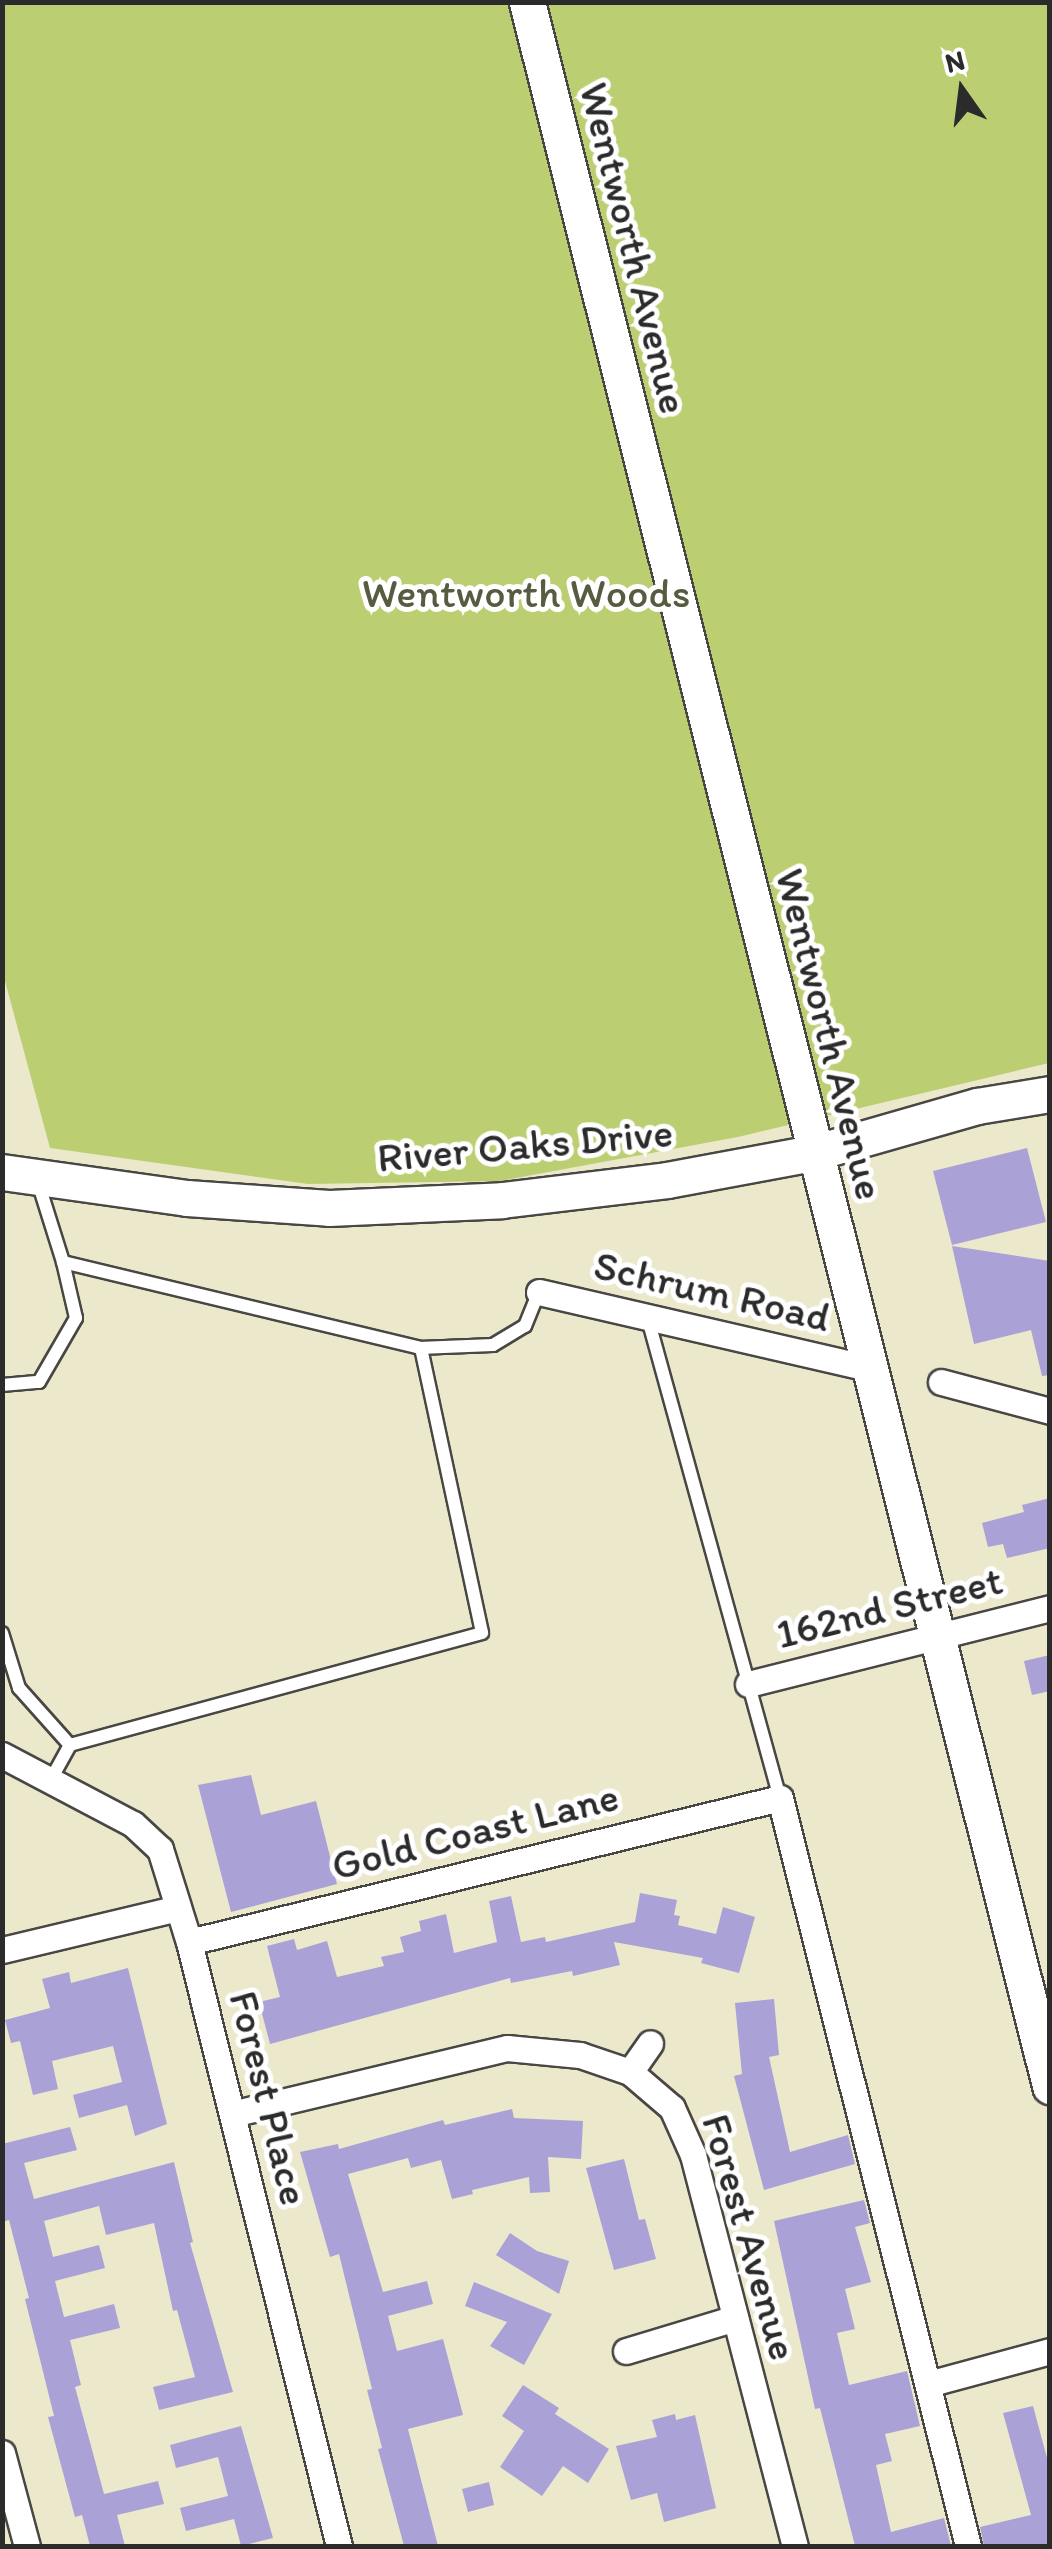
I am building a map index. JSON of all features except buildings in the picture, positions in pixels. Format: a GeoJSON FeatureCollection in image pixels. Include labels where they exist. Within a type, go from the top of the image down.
{"type":"FeatureCollection","features":[{"type":"Feature","properties":{"kind":"street","name":"Wentworth Avenue"},"geometry":{"type":"LineString","coordinates":[[527,2],[813,1154],[1050,2086]]}},
{"type":"Feature","properties":{"kind":"street","name":"River Oaks Drive"},"geometry":{"type":"LineString","coordinates":[[19,1174],[187,1198],[328,1208],[502,1200],[667,1180],[813,1154],[977,1106],[1050,1094]]}},
{"type":"Feature","properties":{"kind":"street","name":"Schrum Road"},"geometry":{"type":"LineString","coordinates":[[540,1292],[868,1368]]}},
{"type":"Feature","properties":{"kind":"street"},"geometry":{"type":"LineString","coordinates":[[941,1382],[1050,1411]]}},
{"type":"Feature","properties":{"kind":"street","name":"162nd Street"},"geometry":{"type":"LineString","coordinates":[[748,1684],[1050,1608]]}},
{"type":"Feature","properties":{"kind":"street","name":"Forest Place"},"geometry":{"type":"LineString","coordinates":[[2,1755],[133,1824],[160,1848],[188,1942],[340,2546]]}},
{"type":"Feature","properties":{"kind":"street"},"geometry":{"type":"LineString","coordinates":[[780,1798],[968,2546]]}},
{"type":"Feature","properties":{"kind":"street","name":"Gold Coast Lane"},"geometry":{"type":"LineString","coordinates":[[188,1942],[780,1798]]}},
{"type":"Feature","properties":{"kind":"street"},"geometry":{"type":"LineString","coordinates":[[2,1950],[178,1908]]}},
{"type":"Feature","properties":{"kind":"street"},"geometry":{"type":"LineString","coordinates":[[630,2072],[650,2043]]}},
{"type":"Feature","properties":{"kind":"street","name":"Forest Avenue"},"geometry":{"type":"LineString","coordinates":[[232,2114],[507,2048],[580,2055],[630,2072],[672,2108],[693,2155],[795,2546]]}},
{"type":"Feature","properties":{"kind":"street"},"geometry":{"type":"LineString","coordinates":[[626,2351],[735,2318]]}},
{"type":"Feature","properties":{"kind":"street"},"geometry":{"type":"LineString","coordinates":[[928,2384],[1050,2351]]}},
{"type":"Feature","properties":{"kind":"street"},"geometry":{"type":"LineString","coordinates":[[2,2453],[28,2546]]}},
{"type":"Feature","properties":{"kind":"lane"},"geometry":{"type":"LineString","coordinates":[[2,1385],[39,1382],[76,1318],[63,1262],[19,1174]]}},
{"type":"Feature","properties":{"kind":"lane"},"geometry":{"type":"LineString","coordinates":[[63,1262],[419,1348],[493,1346],[525,1326],[540,1292]]}},
{"type":"Feature","properties":{"kind":"lane"},"geometry":{"type":"LineString","coordinates":[[648,1317],[780,1798]]}},
{"type":"Feature","properties":{"kind":"lane"},"geometry":{"type":"LineString","coordinates":[[51,1779],[70,1746],[482,1632],[419,1348]]}},
{"type":"Feature","properties":{"kind":"lane"},"geometry":{"type":"LineString","coordinates":[[2,1634],[19,1688],[70,1746]]}},
{"type":"Feature","properties":{"kind":"green space","name":"Wentworth Woods"},"geometry":{"type":"Polygon","coordinates":[[[2,3],[1049,3],[1049,1063],[738,1137],[500,1181],[308,1184],[50,1148],[2,970],[2,3]]]}}]}
